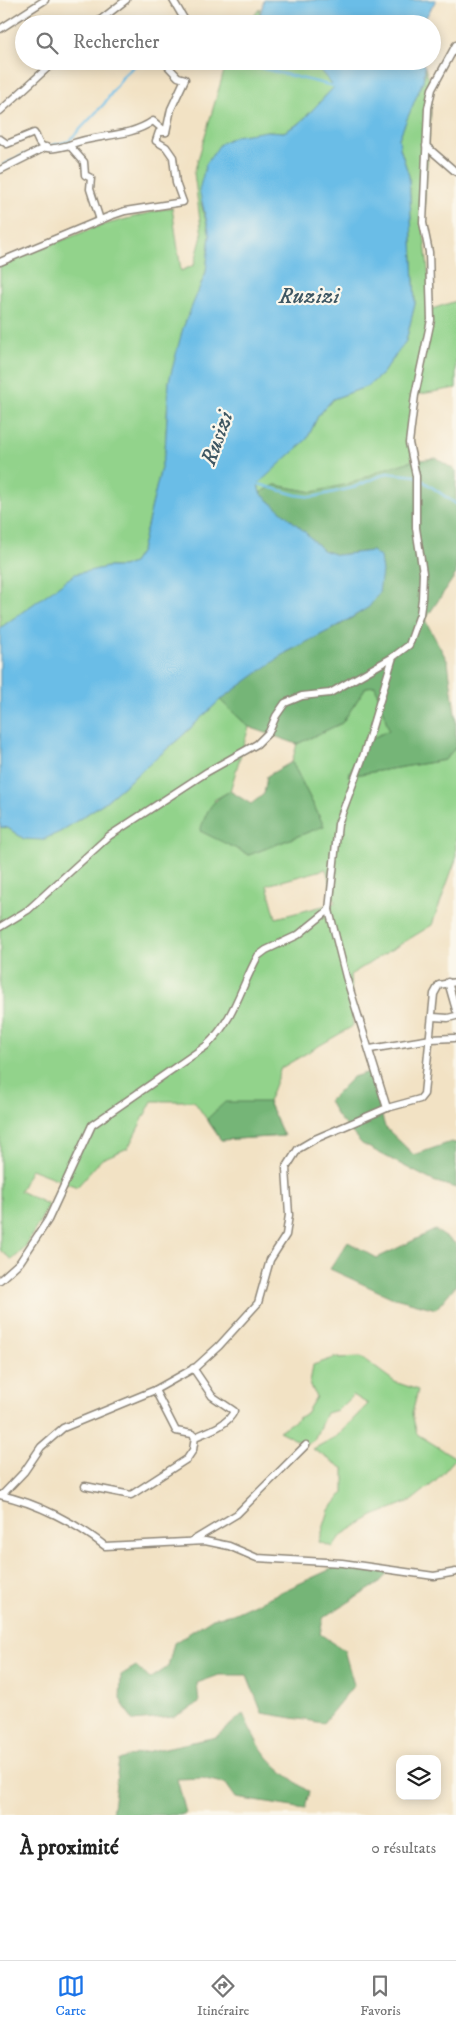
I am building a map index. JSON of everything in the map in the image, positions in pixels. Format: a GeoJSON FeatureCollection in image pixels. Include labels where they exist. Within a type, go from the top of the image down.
{"type":"FeatureCollection","features":[{"type":"Feature","properties":{"kind":"street"},"geometry":{"type":"LineString","coordinates":[[22,15],[45,0]]}},
{"type":"Feature","properties":{"kind":"street"},"geometry":{"type":"LineString","coordinates":[[107,15],[126,0]]}},
{"type":"Feature","properties":{"kind":"street"},"geometry":{"type":"LineString","coordinates":[[173,0],[182,15]]}},
{"type":"Feature","properties":{"kind":"street"},"geometry":{"type":"LineString","coordinates":[[0,29],[15,19]]}},
{"type":"Feature","properties":{"kind":"street"},"geometry":{"type":"LineString","coordinates":[[0,927],[28,910],[109,836],[207,772],[257,744],[269,732],[276,716],[285,703],[302,696],[330,693],[393,657],[409,644],[412,639],[420,614],[423,593],[421,557],[416,528],[416,476],[409,443],[415,395],[431,320],[429,252],[423,223],[426,146],[432,88],[456,45]]}},
{"type":"Feature","properties":{"kind":"street"},"geometry":{"type":"LineString","coordinates":[[0,112],[45,70]]}},
{"type":"Feature","properties":{"kind":"street"},"geometry":{"type":"LineString","coordinates":[[166,132],[171,109],[184,79],[178,77],[172,70]]}},
{"type":"Feature","properties":{"kind":"street"},"geometry":{"type":"LineString","coordinates":[[0,139],[7,144],[34,133],[39,143],[46,147],[55,148],[69,145],[82,139],[133,132],[152,121],[166,132]]}},
{"type":"Feature","properties":{"kind":"street"},"geometry":{"type":"LineString","coordinates":[[0,262],[125,211],[183,202],[176,183],[175,165],[171,152],[156,141],[160,132],[166,132]]}},
{"type":"Feature","properties":{"kind":"street"},"geometry":{"type":"LineString","coordinates":[[69,145],[84,162],[85,175],[91,178],[90,189],[100,220]]}},
{"type":"Feature","properties":{"kind":"street"},"geometry":{"type":"LineString","coordinates":[[426,146],[456,172]]}},
{"type":"Feature","properties":{"kind":"street"},"geometry":{"type":"LineString","coordinates":[[0,170],[46,147]]}},
{"type":"Feature","properties":{"kind":"street"},"geometry":{"type":"LineString","coordinates":[[388,1108],[346,977],[329,910],[338,824],[364,754],[393,657]]}},
{"type":"Feature","properties":{"kind":"street"},"geometry":{"type":"LineString","coordinates":[[0,1280],[20,1262],[48,1220],[92,1125],[215,1038],[233,1013],[258,956],[266,950],[298,935],[329,910]]}},
{"type":"Feature","properties":{"kind":"street"},"geometry":{"type":"LineString","coordinates":[[448,982],[456,1010]]}},
{"type":"Feature","properties":{"kind":"street"},"geometry":{"type":"LineString","coordinates":[[456,982],[439,985],[434,994],[431,1039],[425,1090],[422,1097],[388,1108],[315,1139],[298,1150],[286,1168],[288,1228],[282,1242],[270,1260],[261,1296],[252,1311],[219,1346],[193,1368],[155,1390],[63,1428],[41,1447],[24,1472],[1,1495],[30,1505],[85,1530],[105,1546],[205,1541],[229,1546],[257,1558],[342,1563],[434,1576],[456,1572]]}},
{"type":"Feature","properties":{"kind":"street"},"geometry":{"type":"LineString","coordinates":[[433,1017],[448,1018],[456,1016]]}},
{"type":"Feature","properties":{"kind":"street"},"geometry":{"type":"LineString","coordinates":[[370,1049],[431,1039],[454,1038]]}},
{"type":"Feature","properties":{"kind":"street"},"geometry":{"type":"LineString","coordinates":[[193,1368],[212,1396],[234,1411],[231,1417],[220,1425],[196,1437]]}},
{"type":"Feature","properties":{"kind":"street"},"geometry":{"type":"LineString","coordinates":[[155,1390],[176,1431],[192,1434],[196,1437]]}},
{"type":"Feature","properties":{"kind":"street"},"geometry":{"type":"LineString","coordinates":[[84,1486],[131,1495],[187,1459],[193,1450],[196,1437]]}},
{"type":"Feature","properties":{"kind":"street"},"geometry":{"type":"LineString","coordinates":[[191,1542],[237,1514],[306,1445]]}},
{"type":"Feature","properties":{"kind":"green space"},"geometry":{"type":"Polygon","coordinates":[[[260,8],[259,15],[255,15],[260,8]]]}},
{"type":"Feature","properties":{"kind":"green space"},"geometry":{"type":"Polygon","coordinates":[[[224,70],[320,70],[335,86],[300,123],[284,132],[267,131],[201,203],[210,235],[206,272],[169,381],[165,451],[141,551],[133,563],[123,567],[107,567],[75,575],[0,628],[0,265],[96,227],[172,207],[181,271],[194,265],[202,236],[194,173],[224,70]]]}},
{"type":"Feature","properties":{"kind":"green space"},"geometry":{"type":"Polygon","coordinates":[[[426,70],[432,89],[423,223],[432,309],[456,301],[456,388],[415,395],[410,434],[412,461],[336,488],[313,492],[276,485],[260,493],[258,483],[307,439],[318,416],[333,399],[368,386],[382,374],[406,340],[415,304],[409,176],[400,148],[399,138],[426,70]]]}},
{"type":"Feature","properties":{"kind":"green space"},"geometry":{"type":"Polygon","coordinates":[[[436,458],[456,471],[456,574],[425,620],[448,662],[456,721],[456,747],[445,760],[348,776],[365,742],[389,730],[375,686],[366,687],[342,723],[297,744],[249,727],[220,700],[286,653],[359,613],[379,593],[372,551],[337,555],[322,550],[305,532],[260,493],[275,485],[313,492],[352,483],[387,468],[412,461],[436,458]]]}},
{"type":"Feature","properties":{"kind":"green space"},"geometry":{"type":"Polygon","coordinates":[[[376,686],[389,730],[365,742],[348,776],[445,760],[456,747],[456,859],[432,925],[350,975],[353,1026],[281,1068],[268,1102],[284,1136],[221,1140],[194,1101],[152,1101],[128,1148],[102,1159],[77,1187],[31,1169],[20,1191],[49,1205],[24,1249],[12,1260],[0,1250],[0,827],[8,828],[24,839],[60,832],[105,802],[181,737],[220,700],[249,727],[230,791],[214,800],[248,855],[324,826],[292,762],[297,744],[342,723],[366,687],[376,686]],[[326,869],[267,885],[276,918],[335,903],[326,869]]]}},
{"type":"Feature","properties":{"kind":"green space"},"geometry":{"type":"Polygon","coordinates":[[[292,762],[324,826],[249,855],[200,831],[207,812],[218,799],[230,791],[251,804],[264,794],[267,776],[292,762]]]}},
{"type":"Feature","properties":{"kind":"green space"},"geometry":{"type":"Polygon","coordinates":[[[369,1072],[385,1127],[414,1155],[451,1142],[456,1143],[456,1188],[433,1181],[362,1144],[337,1116],[329,1101],[353,1077],[369,1072]]]}},
{"type":"Feature","properties":{"kind":"green space"},"geometry":{"type":"Polygon","coordinates":[[[225,1102],[268,1102],[284,1136],[221,1140],[207,1119],[225,1102]]]}},
{"type":"Feature","properties":{"kind":"green space"},"geometry":{"type":"Polygon","coordinates":[[[435,1230],[456,1244],[456,1285],[436,1309],[391,1297],[330,1269],[348,1242],[377,1258],[435,1230]]]}},
{"type":"Feature","properties":{"kind":"green space"},"geometry":{"type":"Polygon","coordinates":[[[361,1357],[395,1382],[418,1390],[412,1414],[417,1434],[456,1458],[436,1481],[411,1501],[373,1516],[343,1534],[333,1547],[319,1542],[329,1510],[344,1492],[344,1469],[313,1449],[337,1436],[368,1404],[353,1395],[338,1410],[326,1413],[314,1440],[306,1445],[279,1431],[306,1413],[316,1397],[310,1383],[313,1365],[334,1358],[361,1357]]]}},
{"type":"Feature","properties":{"kind":"green space"},"geometry":{"type":"Polygon","coordinates":[[[340,1565],[388,1573],[378,1584],[323,1618],[320,1634],[344,1650],[354,1685],[323,1723],[262,1713],[247,1675],[219,1675],[197,1683],[199,1703],[174,1717],[133,1721],[120,1699],[121,1675],[136,1666],[150,1679],[168,1667],[174,1643],[213,1618],[233,1614],[340,1565]]]}},
{"type":"Feature","properties":{"kind":"green space"},"geometry":{"type":"Polygon","coordinates":[[[243,1714],[256,1740],[269,1759],[309,1792],[305,1809],[236,1798],[226,1784],[202,1778],[177,1779],[186,1813],[180,1815],[112,1815],[119,1760],[137,1754],[216,1737],[243,1714]]]}},
{"type":"Feature","properties":{"kind":"water"},"geometry":{"type":"Polygon","coordinates":[[[264,0],[436,0],[427,15],[260,15],[264,0]]]}},
{"type":"Feature","properties":{"kind":"water","name":"Ruzizi"},"geometry":{"type":"Polygon","coordinates":[[[320,70],[425,70],[423,81],[399,138],[400,148],[409,176],[415,304],[406,341],[382,374],[368,386],[333,399],[318,416],[307,439],[258,484],[260,493],[305,532],[322,550],[337,555],[372,551],[380,557],[382,571],[379,593],[369,607],[336,627],[287,652],[220,700],[181,737],[105,802],[60,832],[42,840],[24,839],[8,828],[0,827],[0,628],[75,574],[107,567],[123,567],[133,563],[141,551],[165,451],[169,381],[183,328],[206,272],[210,235],[199,190],[206,164],[220,144],[235,136],[267,131],[284,132],[300,123],[334,87],[320,70]]]}},
{"type":"Feature","properties":{"kind":"waterway"},"geometry":{"type":"LineString","coordinates":[[49,146],[69,141],[104,104],[124,75],[130,70]]}},
{"type":"Feature","properties":{"kind":"waterway"},"geometry":{"type":"LineString","coordinates":[[268,70],[337,87]]}},
{"type":"Feature","properties":{"kind":"waterway"},"geometry":{"type":"LineString","coordinates":[[3,165],[25,154]]}},
{"type":"Feature","properties":{"kind":"waterway"},"geometry":{"type":"LineString","coordinates":[[255,483],[296,495],[313,497],[352,488],[387,473],[416,476],[456,504]]}},
{"type":"Feature","properties":{"kind":"water label","name":"Rusizi"},"geometry":{"type":"Point","coordinates":[216,438]}}]}
